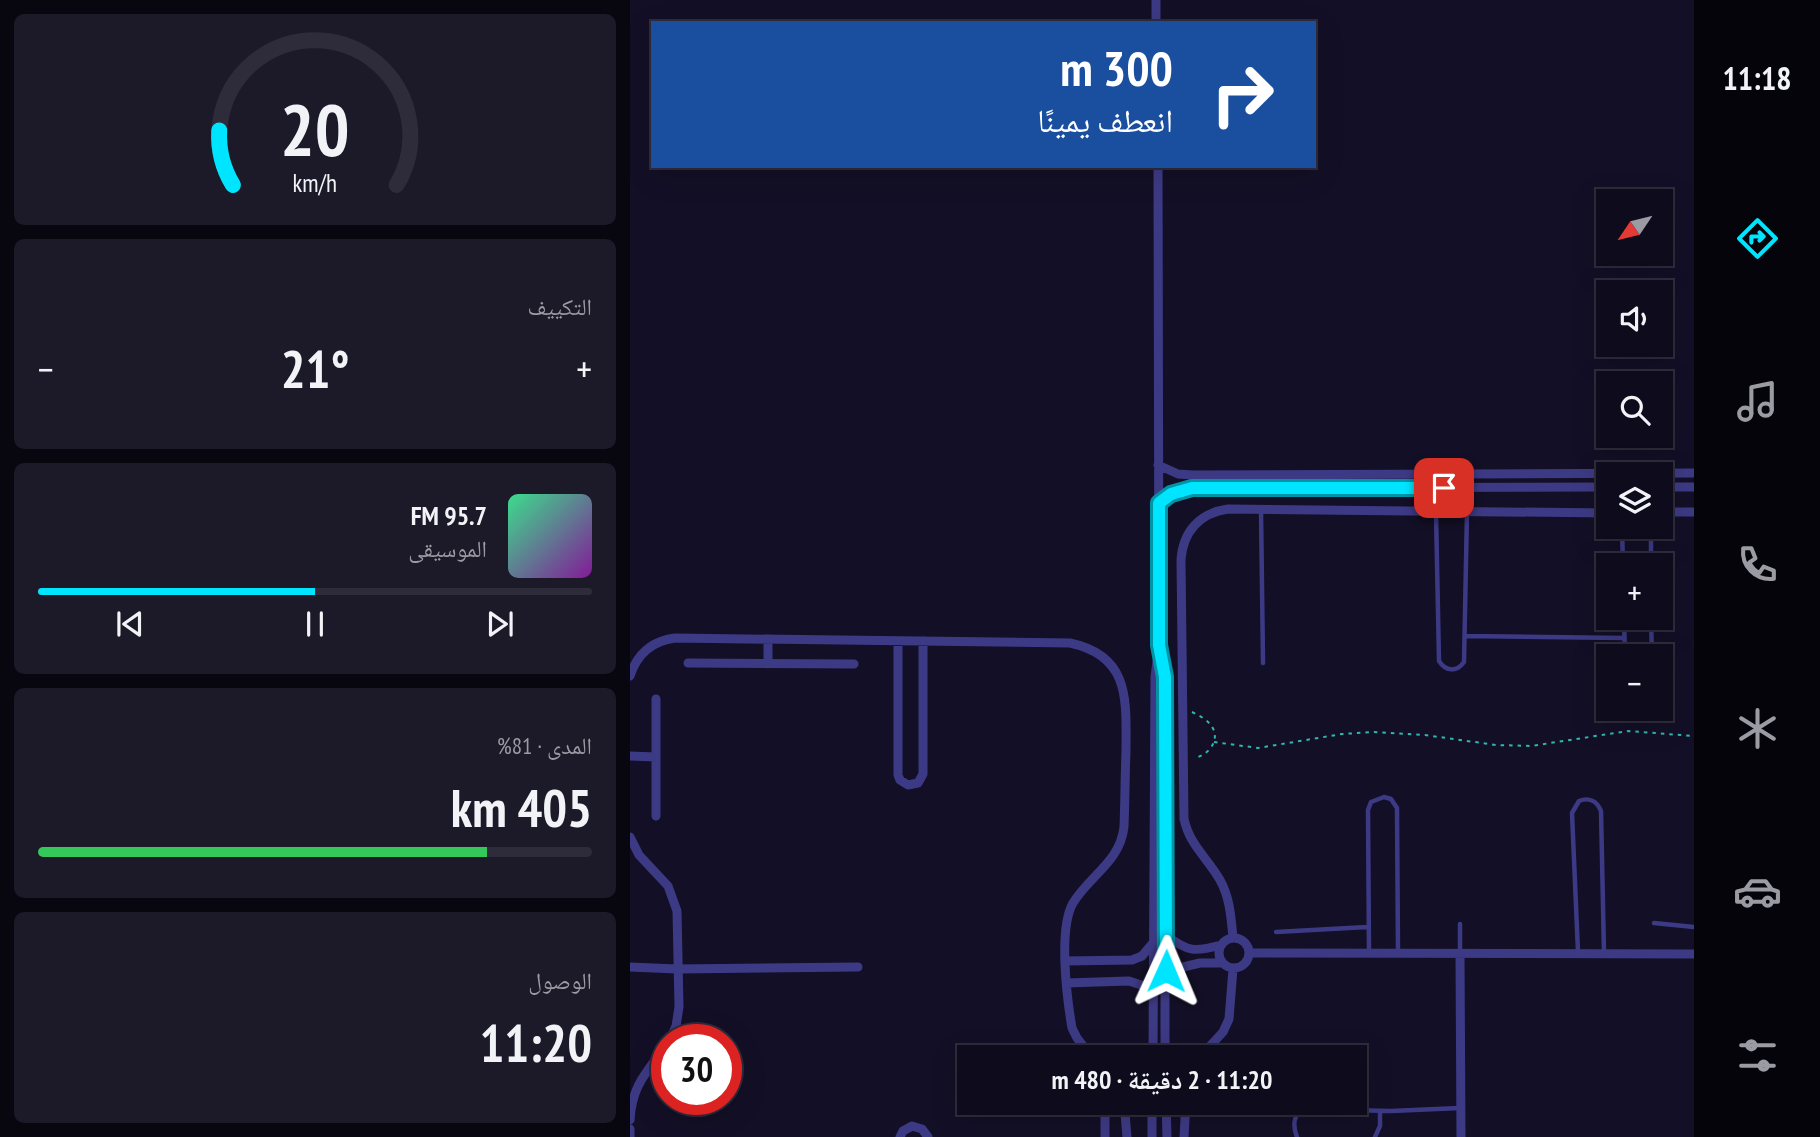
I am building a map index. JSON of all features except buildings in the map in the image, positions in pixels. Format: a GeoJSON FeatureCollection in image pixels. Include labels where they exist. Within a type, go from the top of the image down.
{"type":"FeatureCollection","features":[{"type":"Feature","properties":{"kind":"street"},"geometry":{"type":"LineString","coordinates":[[1156,0],[1156,21]]}},
{"type":"Feature","properties":{"kind":"street"},"geometry":{"type":"LineString","coordinates":[[1153,1045],[1155,677],[1159,645],[1158,168]]}},
{"type":"Feature","properties":{"kind":"street"},"geometry":{"type":"LineString","coordinates":[[1158,465],[1178,474],[1193,475],[1694,473]]}},
{"type":"Feature","properties":{"kind":"street"},"geometry":{"type":"LineString","coordinates":[[1159,503],[1171,494],[1192,488],[1596,487]]}},
{"type":"Feature","properties":{"kind":"street"},"geometry":{"type":"LineString","coordinates":[[1673,487],[1694,487]]}},
{"type":"Feature","properties":{"kind":"street"},"geometry":{"type":"LineString","coordinates":[[1233,938],[1231,912],[1223,887],[1187,830],[1184,808],[1181,560],[1185,538],[1198,521],[1217,511],[1261,509],[1596,513]]}},
{"type":"Feature","properties":{"kind":"street"},"geometry":{"type":"LineString","coordinates":[[1673,512],[1694,512]]}},
{"type":"Feature","properties":{"kind":"street"},"geometry":{"type":"LineString","coordinates":[[630,676],[640,655],[652,645],[667,639],[1070,643],[1101,655],[1121,680],[1126,701],[1123,833],[1114,856],[1073,904],[1066,927],[1066,983],[1073,1028],[1083,1045]]}},
{"type":"Feature","properties":{"kind":"street"},"geometry":{"type":"LineString","coordinates":[[768,639],[768,664]]}},
{"type":"Feature","properties":{"kind":"street"},"geometry":{"type":"LineString","coordinates":[[898,641],[898,775],[900,780],[908,785],[918,783],[923,774],[923,641]]}},
{"type":"Feature","properties":{"kind":"street"},"geometry":{"type":"LineString","coordinates":[[1159,645],[1165,677],[1165,1045]]}},
{"type":"Feature","properties":{"kind":"street"},"geometry":{"type":"LineString","coordinates":[[688,663],[854,664]]}},
{"type":"Feature","properties":{"kind":"street"},"geometry":{"type":"LineString","coordinates":[[656,699],[656,816]]}},
{"type":"Feature","properties":{"kind":"street"},"geometry":{"type":"LineString","coordinates":[[630,756],[656,757]]}},
{"type":"Feature","properties":{"kind":"street"},"geometry":{"type":"LineString","coordinates":[[630,836],[639,855],[668,886],[675,902],[678,1013],[674,1024]]}},
{"type":"Feature","properties":{"kind":"street"},"geometry":{"type":"LineString","coordinates":[[1167,936],[1182,947],[1194,951],[1220,945],[1233,938],[1242,940],[1249,953],[1247,962],[1233,969]]}},
{"type":"Feature","properties":{"kind":"street"},"geometry":{"type":"LineString","coordinates":[[1065,961],[1132,960],[1142,956],[1153,943]]}},
{"type":"Feature","properties":{"kind":"street"},"geometry":{"type":"LineString","coordinates":[[1220,945],[1218,954],[1222,963]]}},
{"type":"Feature","properties":{"kind":"street"},"geometry":{"type":"LineString","coordinates":[[1249,953],[1694,954]]}},
{"type":"Feature","properties":{"kind":"street"},"geometry":{"type":"LineString","coordinates":[[1460,953],[1461,1137]]}},
{"type":"Feature","properties":{"kind":"street"},"geometry":{"type":"LineString","coordinates":[[1154,973],[1200,962],[1222,963],[1233,969]]}},
{"type":"Feature","properties":{"kind":"street"},"geometry":{"type":"LineString","coordinates":[[630,967],[858,967]]}},
{"type":"Feature","properties":{"kind":"street"},"geometry":{"type":"LineString","coordinates":[[1211,1045],[1223,1032],[1229,1019],[1233,969]]}},
{"type":"Feature","properties":{"kind":"street"},"geometry":{"type":"LineString","coordinates":[[1066,983],[1129,981],[1153,989]]}},
{"type":"Feature","properties":{"kind":"street"},"geometry":{"type":"LineString","coordinates":[[630,1119],[638,1083],[651,1065]]}},
{"type":"Feature","properties":{"kind":"street"},"geometry":{"type":"LineString","coordinates":[[1105,1115],[1105,1137]]}},
{"type":"Feature","properties":{"kind":"street"},"geometry":{"type":"LineString","coordinates":[[1125,1115],[1127,1137]]}},
{"type":"Feature","properties":{"kind":"street"},"geometry":{"type":"LineString","coordinates":[[1152,1115],[1152,1137]]}},
{"type":"Feature","properties":{"kind":"street"},"geometry":{"type":"LineString","coordinates":[[1166,1115],[1167,1137]]}},
{"type":"Feature","properties":{"kind":"street"},"geometry":{"type":"LineString","coordinates":[[1184,1137],[1185,1115]]}},
{"type":"Feature","properties":{"kind":"street"},"geometry":{"type":"LineString","coordinates":[[900,1137],[907,1128],[917,1126],[926,1132],[928,1137]]}},
{"type":"Feature","properties":{"kind":"street"},"geometry":{"type":"LineString","coordinates":[[630,1129],[630,1137]]}},
{"type":"Feature","properties":{"kind":"lane"},"geometry":{"type":"LineString","coordinates":[[1261,509],[1263,663]]}},
{"type":"Feature","properties":{"kind":"lane"},"geometry":{"type":"LineString","coordinates":[[1436,512],[1438,662],[1444,667],[1455,669],[1464,662],[1466,512]]}},
{"type":"Feature","properties":{"kind":"lane"},"geometry":{"type":"LineString","coordinates":[[1625,630],[1625,644]]}},
{"type":"Feature","properties":{"kind":"lane"},"geometry":{"type":"LineString","coordinates":[[1465,636],[1625,638]]}},
{"type":"Feature","properties":{"kind":"lane"},"geometry":{"type":"LineString","coordinates":[[1369,953],[1368,810],[1375,799],[1384,797],[1391,799],[1397,808],[1398,953]]}},
{"type":"Feature","properties":{"kind":"lane"},"geometry":{"type":"LineString","coordinates":[[1578,954],[1572,813],[1579,802],[1588,799],[1595,802],[1601,811],[1604,954]]}},
{"type":"Feature","properties":{"kind":"lane"},"geometry":{"type":"LineString","coordinates":[[1654,923],[1694,927]]}},
{"type":"Feature","properties":{"kind":"lane"},"geometry":{"type":"LineString","coordinates":[[1460,924],[1460,953]]}},
{"type":"Feature","properties":{"kind":"lane"},"geometry":{"type":"LineString","coordinates":[[1276,932],[1367,928]]}},
{"type":"Feature","properties":{"kind":"lane"},"geometry":{"type":"LineString","coordinates":[[1297,1137],[1294,1121],[1296,1114],[1302,1109],[1380,1111],[1460,1108]]}},
{"type":"Feature","properties":{"kind":"lane"},"geometry":{"type":"LineString","coordinates":[[1375,1137],[1380,1126],[1380,1111]]}},
{"type":"Feature","properties":{"kind":"path"},"geometry":{"type":"LineString","coordinates":[[1182,707],[1211,725],[1214,742],[1205,755],[1183,762]]}},
{"type":"Feature","properties":{"kind":"path"},"geometry":{"type":"LineString","coordinates":[[1214,742],[1258,748],[1342,734],[1382,732],[1496,745],[1531,746],[1621,732],[1694,736]]}},
{"type":"Feature","properties":{"kind":"route"},"geometry":{"type":"LineString","coordinates":[[1166,971],[1165,677],[1159,645],[1159,503],[1177,491],[1192,488],[1444,488]]}}]}
